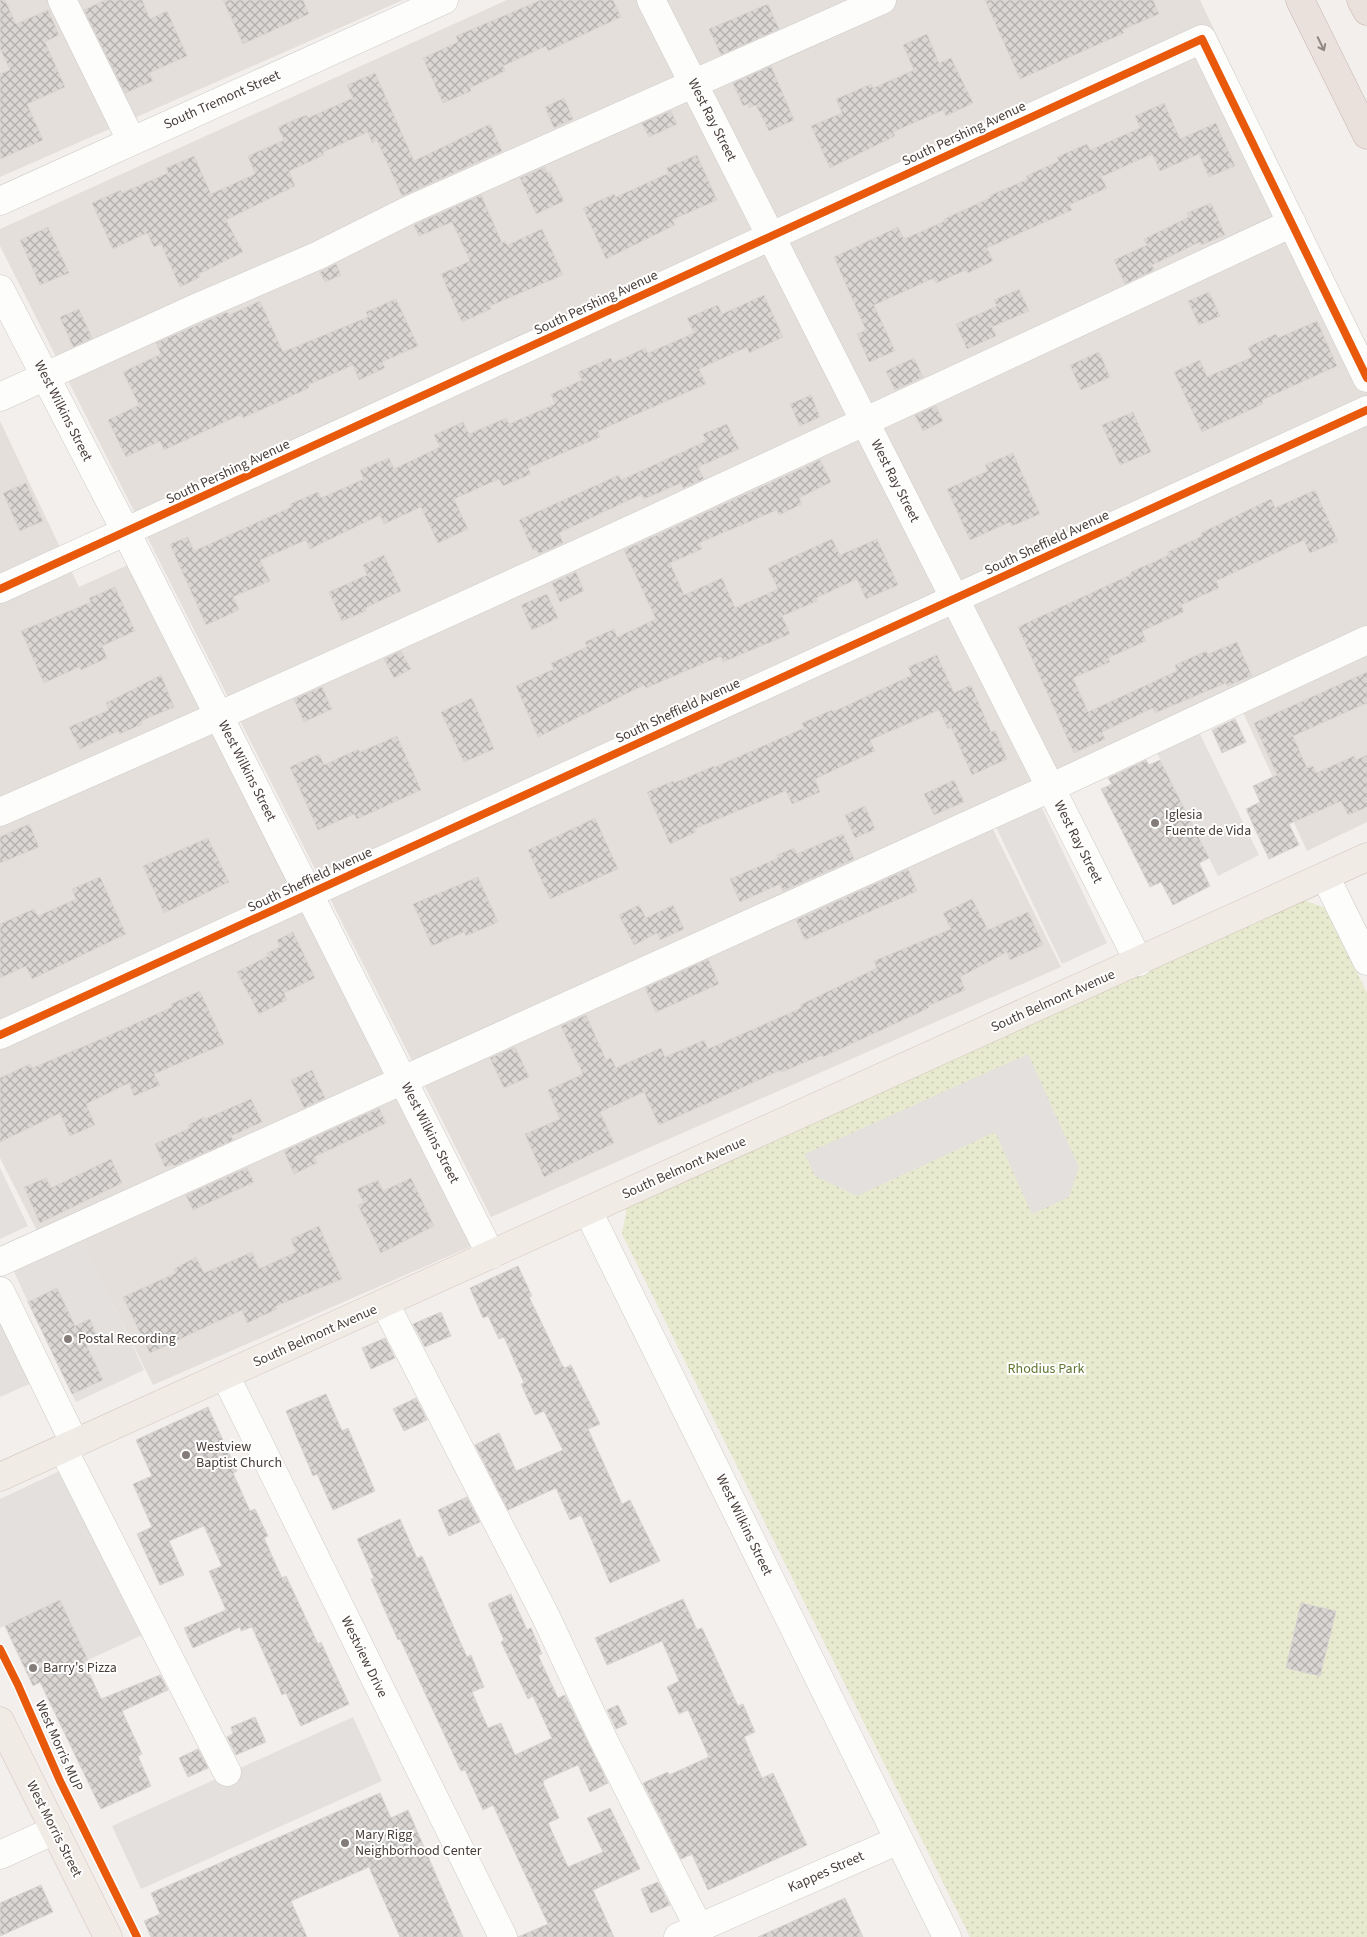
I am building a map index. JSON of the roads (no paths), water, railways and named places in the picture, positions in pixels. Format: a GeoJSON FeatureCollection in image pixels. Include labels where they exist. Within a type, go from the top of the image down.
{"type":"FeatureCollection","features":[{"type":"Feature","properties":{"kind":"highway"},"geometry":{"type":"LineString","coordinates":[[1300,0],[1367,135]]}},
{"type":"Feature","properties":{"kind":"highway"},"geometry":{"type":"LineString","coordinates":[[1362,0],[1367,11]]}},
{"type":"Feature","properties":{"kind":"main road","name":"South Belmont Avenue"},"geometry":{"type":"LineString","coordinates":[[0,1477],[1367,857]]}},
{"type":"Feature","properties":{"kind":"main road","name":"West Morris Street"},"geometry":{"type":"LineString","coordinates":[[0,1721],[108,1937]]}},
{"type":"Feature","properties":{"kind":"street"},"geometry":{"type":"LineString","coordinates":[[62,0],[131,140]]}},
{"type":"Feature","properties":{"kind":"street","name":"South Tremont Street"},"geometry":{"type":"LineString","coordinates":[[0,201],[131,140],[444,0]]}},
{"type":"Feature","properties":{"kind":"street","name":"West Ray Street"},"geometry":{"type":"LineString","coordinates":[[651,0],[1139,962]]}},
{"type":"Feature","properties":{"kind":"street"},"geometry":{"type":"LineString","coordinates":[[0,397],[196,308],[317,256],[409,210],[882,0]]}},
{"type":"Feature","properties":{"kind":"street","name":"South Pershing Avenue"},"geometry":{"type":"LineString","coordinates":[[0,589],[1202,39],[1292,223]]}},
{"type":"Feature","properties":{"kind":"street"},"geometry":{"type":"LineString","coordinates":[[0,812],[219,716],[865,422],[1292,223],[1367,378]]}},
{"type":"Feature","properties":{"kind":"street","name":"West Wilkins Street"},"geometry":{"type":"LineString","coordinates":[[0,289],[310,894],[491,1255]]}},
{"type":"Feature","properties":{"kind":"street","name":"South Sheffield Avenue"},"geometry":{"type":"LineString","coordinates":[[0,1035],[1367,410]]}},
{"type":"Feature","properties":{"kind":"street"},"geometry":{"type":"LineString","coordinates":[[0,1262],[1050,788],[1367,640]]}},
{"type":"Feature","properties":{"kind":"street"},"geometry":{"type":"LineString","coordinates":[[1325,876],[1367,961]]}},
{"type":"Feature","properties":{"kind":"street","name":"West Wilkins Street"},"geometry":{"type":"LineString","coordinates":[[588,1211],[899,1840]]}},
{"type":"Feature","properties":{"kind":"street"},"geometry":{"type":"LineString","coordinates":[[0,1291],[69,1446],[226,1772]]}},
{"type":"Feature","properties":{"kind":"street"},"geometry":{"type":"LineString","coordinates":[[385,1304],[545,1615],[603,1739],[705,1931]]}},
{"type":"Feature","properties":{"kind":"street","name":"Westview Drive"},"geometry":{"type":"LineString","coordinates":[[226,1376],[503,1937]]}},
{"type":"Feature","properties":{"kind":"street"},"geometry":{"type":"LineString","coordinates":[[0,1855],[55,1830]]}},
{"type":"Feature","properties":{"kind":"street"},"geometry":{"type":"LineString","coordinates":[[899,1840],[947,1937]]}},
{"type":"Feature","properties":{"kind":"street","name":"Kappes Street"},"geometry":{"type":"LineString","coordinates":[[705,1931],[899,1840]]}},
{"type":"Feature","properties":{"kind":"place","name":"Iglesia Fuente de Vida"},"geometry":{"type":"Point","coordinates":[1155,823]}},
{"type":"Feature","properties":{"kind":"place","name":"Postal Recording"},"geometry":{"type":"Point","coordinates":[68,1339]}},
{"type":"Feature","properties":{"kind":"place","name":"Westview Baptist Church"},"geometry":{"type":"Point","coordinates":[186,1455]}},
{"type":"Feature","properties":{"kind":"place","name":"Barry's Pizza"},"geometry":{"type":"Point","coordinates":[33,1668]}},
{"type":"Feature","properties":{"kind":"place","name":"Mary Rigg Neighborhood Center"},"geometry":{"type":"Point","coordinates":[345,1843]}},
{"type":"Feature","properties":{"kind":"park label","name":"Rhodius Park"},"geometry":{"type":"Point","coordinates":[1046,1369]}}]}
